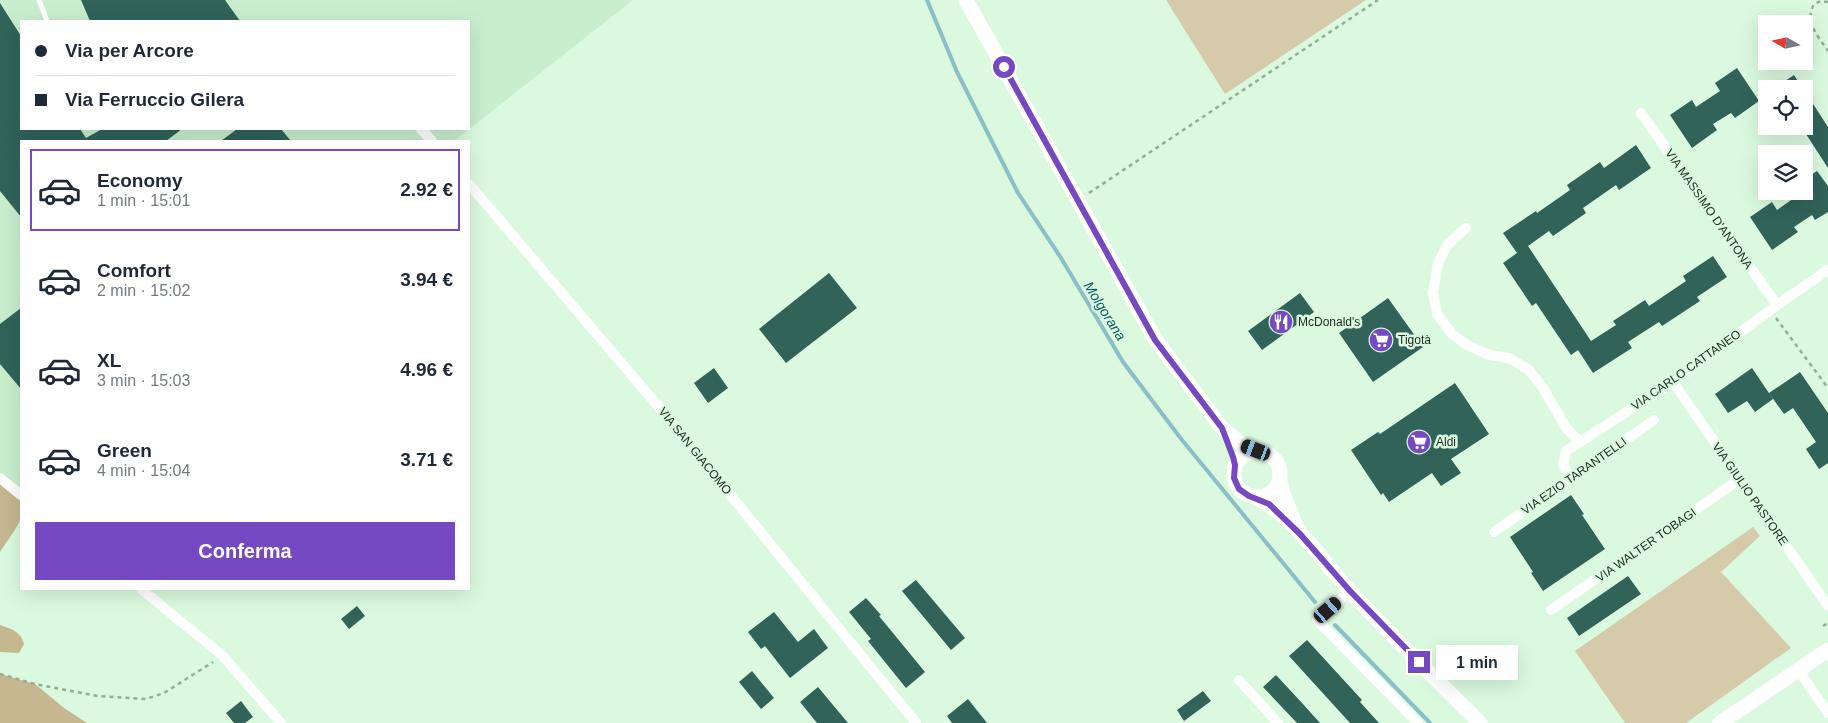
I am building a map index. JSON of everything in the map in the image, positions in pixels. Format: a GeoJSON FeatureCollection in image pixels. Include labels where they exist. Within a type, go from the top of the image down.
{"type":"FeatureCollection","features":[{"type":"Feature","properties":{"kind":"main road"},"geometry":{"type":"LineString","coordinates":[[966,0],[1155,340],[1222,428],[1244,446],[1263,451],[1275,459],[1280,472],[1282,491],[1304,539]]}},
{"type":"Feature","properties":{"kind":"main road"},"geometry":{"type":"LineString","coordinates":[[1222,428],[1235,465],[1234,478],[1239,489],[1269,504],[1304,539],[1350,591],[1480,723]]}},
{"type":"Feature","properties":{"kind":"main road"},"geometry":{"type":"LineString","coordinates":[[1235,465],[1243,455],[1256,450]]}},
{"type":"Feature","properties":{"kind":"main road"},"geometry":{"type":"LineString","coordinates":[[1255,497],[1261,497],[1272,492],[1280,479]]}},
{"type":"Feature","properties":{"kind":"main road"},"geometry":{"type":"LineString","coordinates":[[1720,723],[1828,650]]}},
{"type":"Feature","properties":{"kind":"street","name":"VIA MASSIMO D'ANTONA"},"geometry":{"type":"LineString","coordinates":[[1641,113],[1774,308]]}},
{"type":"Feature","properties":{"kind":"street"},"geometry":{"type":"LineString","coordinates":[[423,130],[431,140]]}},
{"type":"Feature","properties":{"kind":"street","name":"VIA SAN GIACOMO"},"geometry":{"type":"LineString","coordinates":[[470,185],[658,406],[916,723]]}},
{"type":"Feature","properties":{"kind":"street"},"geometry":{"type":"LineString","coordinates":[[1466,228],[1448,244],[1438,262],[1433,293],[1437,314],[1452,334],[1467,345],[1489,355],[1509,358],[1529,370],[1543,388],[1566,428],[1580,442]]}},
{"type":"Feature","properties":{"kind":"street","name":"VIA CARLO CATTANEO"},"geometry":{"type":"LineString","coordinates":[[1570,477],[1563,465],[1566,451],[1673,382],[1828,270]]}},
{"type":"Feature","properties":{"kind":"street","name":"VIA GIULIO PASTORE"},"geometry":{"type":"LineString","coordinates":[[1673,382],[1828,606]]}},
{"type":"Feature","properties":{"kind":"street","name":"VIA EZIO TARANTELLI"},"geometry":{"type":"LineString","coordinates":[[1494,532],[1654,420]]}},
{"type":"Feature","properties":{"kind":"street"},"geometry":{"type":"LineString","coordinates":[[0,478],[20,494]]}},
{"type":"Feature","properties":{"kind":"street","name":"VIA WALTER TOBAGI"},"geometry":{"type":"LineString","coordinates":[[1551,610],[1740,479]]}},
{"type":"Feature","properties":{"kind":"street"},"geometry":{"type":"LineString","coordinates":[[142,590],[223,656],[281,723]]}},
{"type":"Feature","properties":{"kind":"street"},"geometry":{"type":"LineString","coordinates":[[1350,591],[1317,620],[1418,723]]}},
{"type":"Feature","properties":{"kind":"street"},"geometry":{"type":"LineString","coordinates":[[1799,671],[1828,713]]}},
{"type":"Feature","properties":{"kind":"street"},"geometry":{"type":"LineString","coordinates":[[1239,680],[1278,723]]}},
{"type":"Feature","properties":{"kind":"lane"},"geometry":{"type":"LineString","coordinates":[[39,0],[47,20]]}},
{"type":"Feature","properties":{"kind":"path"},"geometry":{"type":"LineString","coordinates":[[1078,201],[1378,0]]}},
{"type":"Feature","properties":{"kind":"path"},"geometry":{"type":"LineString","coordinates":[[1828,2],[1821,1],[1814,4],[1809,16],[1811,24],[1828,50]]}},
{"type":"Feature","properties":{"kind":"path"},"geometry":{"type":"LineString","coordinates":[[1774,308],[1828,388]]}},
{"type":"Feature","properties":{"kind":"path"},"geometry":{"type":"LineString","coordinates":[[1823,626],[1828,623]]}},
{"type":"Feature","properties":{"kind":"path"},"geometry":{"type":"LineString","coordinates":[[0,674],[36,684],[98,696],[146,699],[164,693],[223,656]]}},
{"type":"Feature","properties":{"kind":"shaded area"},"geometry":{"type":"Polygon","coordinates":[[[0,0],[633,0],[470,128],[470,20],[20,20],[20,130],[468,130],[455,140],[20,140],[20,486],[15,490],[0,478],[0,0]]]}},
{"type":"Feature","properties":{"kind":"shaded area"},"geometry":{"type":"Polygon","coordinates":[[[1166,0],[1366,0],[1225,94],[1166,0]]]}},
{"type":"Feature","properties":{"kind":"shaded area"},"geometry":{"type":"Polygon","coordinates":[[[0,478],[19,498],[20,519],[0,552],[0,478]]]}},
{"type":"Feature","properties":{"kind":"shaded area"},"geometry":{"type":"Polygon","coordinates":[[[1753,527],[1760,536],[1721,572],[1791,648],[1686,723],[1625,723],[1575,651],[1753,527]]]}},
{"type":"Feature","properties":{"kind":"shaded area"},"geometry":{"type":"Polygon","coordinates":[[[0,625],[12,630],[21,637],[24,644],[19,653],[0,652],[0,625]]]}},
{"type":"Feature","properties":{"kind":"shaded area"},"geometry":{"type":"Polygon","coordinates":[[[0,674],[35,684],[64,708],[87,723],[0,723],[0,674]]]}},
{"type":"Feature","properties":{"kind":"building"},"geometry":{"type":"Polygon","coordinates":[[[81,0],[225,0],[239,20],[90,20],[81,0]]]}},
{"type":"Feature","properties":{"kind":"building"},"geometry":{"type":"Polygon","coordinates":[[[0,3],[20,34],[20,130],[81,130],[86,138],[100,130],[181,130],[167,140],[20,140],[20,216],[0,191],[0,3]]]}},
{"type":"Feature","properties":{"kind":"building"},"geometry":{"type":"Polygon","coordinates":[[[1737,68],[1758,102],[1735,118],[1731,113],[1713,124],[1717,130],[1692,148],[1670,115],[1692,100],[1696,107],[1720,91],[1715,83],[1737,68]]]}},
{"type":"Feature","properties":{"kind":"building"},"geometry":{"type":"Polygon","coordinates":[[[1794,75],[1797,80],[1786,80],[1794,75]]]}},
{"type":"Feature","properties":{"kind":"building"},"geometry":{"type":"Polygon","coordinates":[[[1813,104],[1828,127],[1828,168],[1807,135],[1813,135],[1813,104]]]}},
{"type":"Feature","properties":{"kind":"building"},"geometry":{"type":"Polygon","coordinates":[[[236,130],[282,130],[290,140],[222,140],[236,130]]]}},
{"type":"Feature","properties":{"kind":"building"},"geometry":{"type":"Polygon","coordinates":[[[1636,145],[1651,168],[1619,190],[1616,185],[1583,208],[1586,213],[1553,236],[1549,231],[1528,246],[1591,341],[1616,325],[1613,321],[1645,300],[1649,306],[1686,281],[1683,276],[1713,256],[1727,277],[1697,297],[1700,301],[1662,326],[1659,322],[1628,342],[1632,348],[1593,373],[1578,350],[1571,355],[1536,303],[1532,306],[1503,263],[1517,253],[1503,233],[1536,211],[1537,213],[1570,190],[1567,185],[1600,162],[1604,168],[1636,145]]]}},
{"type":"Feature","properties":{"kind":"building"},"geometry":{"type":"Polygon","coordinates":[[[1817,171],[1828,186],[1828,212],[1815,220],[1812,215],[1794,227],[1798,232],[1772,250],[1750,217],[1772,202],[1777,210],[1791,200],[1813,200],[1813,174],[1817,171]]]}},
{"type":"Feature","properties":{"kind":"building"},"geometry":{"type":"Polygon","coordinates":[[[829,273],[857,308],[786,363],[759,329],[829,273]]]}},
{"type":"Feature","properties":{"kind":"building","name":"McDonald's"},"geometry":{"type":"Polygon","coordinates":[[[1300,293],[1314,312],[1262,350],[1248,331],[1300,293]]]}},
{"type":"Feature","properties":{"kind":"building","name":"Tigotà"},"geometry":{"type":"Polygon","coordinates":[[[1388,298],[1423,347],[1373,382],[1339,333],[1388,298]]]}},
{"type":"Feature","properties":{"kind":"building"},"geometry":{"type":"Polygon","coordinates":[[[20,309],[20,388],[0,364],[0,324],[20,309]]]}},
{"type":"Feature","properties":{"kind":"building"},"geometry":{"type":"Polygon","coordinates":[[[714,368],[728,388],[708,403],[694,383],[714,368]]]}},
{"type":"Feature","properties":{"kind":"building"},"geometry":{"type":"Polygon","coordinates":[[[1752,368],[1773,399],[1755,412],[1747,401],[1728,413],[1715,394],[1752,368]]]}},
{"type":"Feature","properties":{"kind":"building"},"geometry":{"type":"Polygon","coordinates":[[[1800,372],[1828,413],[1828,463],[1819,469],[1806,449],[1816,442],[1793,408],[1784,414],[1769,393],[1800,372]]]}},
{"type":"Feature","properties":{"kind":"building","name":"Aldi"},"geometry":{"type":"Polygon","coordinates":[[[1455,383],[1489,434],[1451,459],[1461,473],[1441,486],[1432,473],[1389,502],[1383,493],[1381,495],[1351,450],[1378,432],[1380,434],[1455,383]]]}},
{"type":"Feature","properties":{"kind":"building"},"geometry":{"type":"Polygon","coordinates":[[[1571,495],[1605,549],[1543,591],[1510,537],[1571,495]]]}},
{"type":"Feature","properties":{"kind":"building"},"geometry":{"type":"Polygon","coordinates":[[[1628,576],[1641,594],[1579,636],[1567,618],[1628,576]]]}},
{"type":"Feature","properties":{"kind":"building"},"geometry":{"type":"Polygon","coordinates":[[[916,580],[965,638],[951,650],[902,591],[916,580]]]}},
{"type":"Feature","properties":{"kind":"building"},"geometry":{"type":"Polygon","coordinates":[[[866,598],[925,672],[906,688],[868,641],[871,639],[849,612],[866,598]]]}},
{"type":"Feature","properties":{"kind":"building"},"geometry":{"type":"Polygon","coordinates":[[[357,606],[365,616],[349,629],[341,619],[357,606]]]}},
{"type":"Feature","properties":{"kind":"building"},"geometry":{"type":"Polygon","coordinates":[[[774,612],[798,642],[814,629],[828,648],[790,678],[765,646],[761,649],[748,632],[774,612]]]}},
{"type":"Feature","properties":{"kind":"building"},"geometry":{"type":"Polygon","coordinates":[[[1307,640],[1362,700],[1360,702],[1379,723],[1350,723],[1289,656],[1307,640]]]}},
{"type":"Feature","properties":{"kind":"building"},"geometry":{"type":"Polygon","coordinates":[[[752,671],[774,698],[761,709],[739,682],[752,671]]]}},
{"type":"Feature","properties":{"kind":"building"},"geometry":{"type":"Polygon","coordinates":[[[1276,675],[1320,723],[1297,723],[1263,687],[1276,675]]]}},
{"type":"Feature","properties":{"kind":"building"},"geometry":{"type":"Polygon","coordinates":[[[818,687],[848,723],[817,723],[800,702],[818,687]]]}},
{"type":"Feature","properties":{"kind":"building"},"geometry":{"type":"Polygon","coordinates":[[[1203,691],[1211,701],[1184,721],[1177,710],[1203,691]]]}},
{"type":"Feature","properties":{"kind":"building"},"geometry":{"type":"Polygon","coordinates":[[[968,699],[987,723],[952,723],[947,716],[968,699]]]}},
{"type":"Feature","properties":{"kind":"building"},"geometry":{"type":"Polygon","coordinates":[[[241,701],[253,717],[245,723],[234,723],[226,713],[241,701]]]}},
{"type":"Feature","properties":{"kind":"waterway","name":"Molgorana"},"geometry":{"type":"LineString","coordinates":[[927,0],[957,72],[1018,193],[1061,258],[1123,362],[1182,440],[1315,602]]}},
{"type":"Feature","properties":{"kind":"waterway","name":"Molgorana"},"geometry":{"type":"LineString","coordinates":[[1335,625],[1430,723]]}},
{"type":"Feature","properties":{"kind":"place","name":"McDonald's"},"geometry":{"type":"Point","coordinates":[1281,322]}},
{"type":"Feature","properties":{"kind":"place","name":"Tigotà"},"geometry":{"type":"Point","coordinates":[1381,340]}},
{"type":"Feature","properties":{"kind":"place","name":"Aldi"},"geometry":{"type":"Point","coordinates":[1419,442]}},
{"type":"Feature","properties":{"kind":"route"},"geometry":{"type":"LineString","coordinates":[[1004,67],[1155,340],[1222,428],[1233,457],[1235,465],[1234,478],[1239,489],[1249,496],[1269,504],[1300,534],[1350,591],[1419,662]]}}]}
